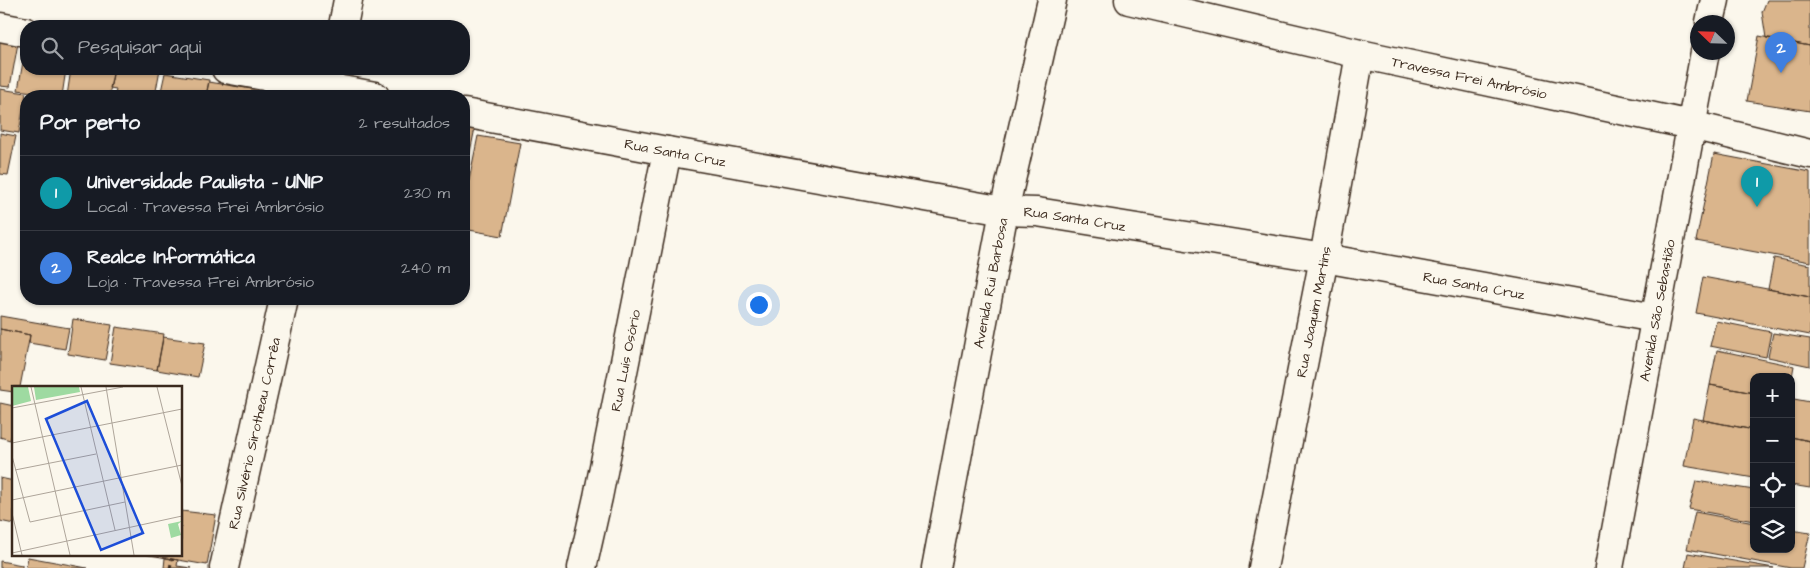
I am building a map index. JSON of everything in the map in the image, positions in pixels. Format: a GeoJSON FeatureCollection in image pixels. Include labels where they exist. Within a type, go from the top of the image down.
{"type":"FeatureCollection","features":[{"type":"Feature","properties":{"kind":"street"},"geometry":{"type":"LineString","coordinates":[[344,20],[348,0]]}},
{"type":"Feature","properties":{"kind":"street","name":"Avenida Rui Barbosa"},"geometry":{"type":"LineString","coordinates":[[936,568],[1004,212],[1052,0]]}},
{"type":"Feature","properties":{"kind":"street","name":"Travessa Frei Ambrósio"},"geometry":{"type":"LineString","coordinates":[[1129,0],[1360,54],[1691,125],[1810,154]]}},
{"type":"Feature","properties":{"kind":"street"},"geometry":{"type":"LineString","coordinates":[[1712,15],[1715,0]]}},
{"type":"Feature","properties":{"kind":"street"},"geometry":{"type":"LineString","coordinates":[[0,28],[20,31]]}},
{"type":"Feature","properties":{"kind":"street","name":"Rua Joaquim Martins"},"geometry":{"type":"LineString","coordinates":[[1263,568],[1324,258],[1360,54]]}},
{"type":"Feature","properties":{"kind":"street","name":"Avenida São Sebastião"},"geometry":{"type":"LineString","coordinates":[[1609,568],[1703,60]]}},
{"type":"Feature","properties":{"kind":"street"},"geometry":{"type":"LineString","coordinates":[[268,75],[331,84],[353,90]]}},
{"type":"Feature","properties":{"kind":"street","name":"Rua Santa Cruz"},"geometry":{"type":"LineString","coordinates":[[470,114],[1004,212],[1037,212],[1324,258],[1655,318]]}},
{"type":"Feature","properties":{"kind":"street","name":"Rua Luís Osório"},"geometry":{"type":"LineString","coordinates":[[582,568],[667,151]]}},
{"type":"Feature","properties":{"kind":"street","name":"Rua Silvério Sirotheau Corrêa"},"geometry":{"type":"LineString","coordinates":[[224,568],[283,305]]}},
{"type":"Feature","properties":{"kind":"path"},"geometry":{"type":"LineString","coordinates":[[170,568],[172,559]]}},
{"type":"Feature","properties":{"kind":"building"},"geometry":{"type":"Polygon","coordinates":[[[1767,0],[1810,0],[1810,46],[1766,38],[1762,12],[1767,0]]]}},
{"type":"Feature","properties":{"kind":"building"},"geometry":{"type":"Polygon","coordinates":[[[1759,36],[1810,46],[1810,111],[1747,101],[1759,36]]]}},
{"type":"Feature","properties":{"kind":"building"},"geometry":{"type":"Polygon","coordinates":[[[0,40],[18,43],[10,87],[0,86],[0,40]]]}},
{"type":"Feature","properties":{"kind":"building"},"geometry":{"type":"Polygon","coordinates":[[[21,75],[65,75],[63,90],[18,90],[21,75]]]}},
{"type":"Feature","properties":{"kind":"building"},"geometry":{"type":"Polygon","coordinates":[[[70,75],[113,75],[110,90],[68,90],[70,75]]]}},
{"type":"Feature","properties":{"kind":"building"},"geometry":{"type":"Polygon","coordinates":[[[113,75],[159,75],[156,90],[116,90],[110,88],[113,75]]]}},
{"type":"Feature","properties":{"kind":"building"},"geometry":{"type":"Polygon","coordinates":[[[165,75],[209,80],[207,90],[161,90],[165,75]]]}},
{"type":"Feature","properties":{"kind":"building"},"geometry":{"type":"Polygon","coordinates":[[[209,82],[258,90],[207,90],[209,82]]]}},
{"type":"Feature","properties":{"kind":"building"},"geometry":{"type":"Polygon","coordinates":[[[0,89],[20,92],[19,133],[0,130],[0,89]]]}},
{"type":"Feature","properties":{"kind":"building"},"geometry":{"type":"Polygon","coordinates":[[[470,127],[475,128],[470,152],[470,127]]]}},
{"type":"Feature","properties":{"kind":"building"},"geometry":{"type":"Polygon","coordinates":[[[0,133],[16,136],[8,175],[0,174],[0,133]]]}},
{"type":"Feature","properties":{"kind":"building"},"geometry":{"type":"Polygon","coordinates":[[[478,136],[520,143],[502,236],[470,230],[470,175],[478,136]]]}},
{"type":"Feature","properties":{"kind":"building"},"geometry":{"type":"Polygon","coordinates":[[[1714,154],[1810,172],[1810,262],[1696,241],[1714,154]]]}},
{"type":"Feature","properties":{"kind":"building"},"geometry":{"type":"Polygon","coordinates":[[[1774,258],[1810,265],[1810,297],[1768,289],[1774,258]]]}},
{"type":"Feature","properties":{"kind":"building"},"geometry":{"type":"Polygon","coordinates":[[[1703,277],[1810,297],[1810,335],[1696,313],[1703,277]]]}},
{"type":"Feature","properties":{"kind":"building"},"geometry":{"type":"Polygon","coordinates":[[[0,316],[69,328],[65,349],[29,343],[30,335],[0,329],[0,316]]]}},
{"type":"Feature","properties":{"kind":"building"},"geometry":{"type":"Polygon","coordinates":[[[73,319],[112,325],[105,360],[68,354],[73,319]]]}},
{"type":"Feature","properties":{"kind":"building"},"geometry":{"type":"Polygon","coordinates":[[[1716,321],[1771,332],[1766,357],[1710,346],[1716,321]]]}},
{"type":"Feature","properties":{"kind":"building"},"geometry":{"type":"Polygon","coordinates":[[[116,327],[164,334],[157,370],[110,363],[116,327]]]}},
{"type":"Feature","properties":{"kind":"building"},"geometry":{"type":"Polygon","coordinates":[[[0,329],[30,335],[20,386],[12,386],[12,392],[0,390],[0,329]]]}},
{"type":"Feature","properties":{"kind":"building"},"geometry":{"type":"Polygon","coordinates":[[[1773,333],[1810,339],[1810,366],[1768,357],[1773,333]]]}},
{"type":"Feature","properties":{"kind":"building"},"geometry":{"type":"Polygon","coordinates":[[[163,337],[205,343],[198,377],[157,370],[163,337]]]}},
{"type":"Feature","properties":{"kind":"building"},"geometry":{"type":"Polygon","coordinates":[[[1717,350],[1794,366],[1793,373],[1750,373],[1750,392],[1710,385],[1717,350]]]}},
{"type":"Feature","properties":{"kind":"building"},"geometry":{"type":"Polygon","coordinates":[[[1710,385],[1750,392],[1750,429],[1703,420],[1710,385]]]}},
{"type":"Feature","properties":{"kind":"building"},"geometry":{"type":"Polygon","coordinates":[[[1795,399],[1810,402],[1810,441],[1795,438],[1795,399]]]}},
{"type":"Feature","properties":{"kind":"building"},"geometry":{"type":"Polygon","coordinates":[[[0,403],[12,406],[12,434],[10,440],[0,437],[0,403]]]}},
{"type":"Feature","properties":{"kind":"building"},"geometry":{"type":"Polygon","coordinates":[[[1693,418],[1750,429],[1750,477],[1684,466],[1693,418]]]}},
{"type":"Feature","properties":{"kind":"building"},"geometry":{"type":"Polygon","coordinates":[[[1795,438],[1810,441],[1810,488],[1795,486],[1795,438]]]}},
{"type":"Feature","properties":{"kind":"building"},"geometry":{"type":"Polygon","coordinates":[[[0,478],[12,481],[12,524],[0,521],[0,478]]]}},
{"type":"Feature","properties":{"kind":"building"},"geometry":{"type":"Polygon","coordinates":[[[1696,481],[1750,489],[1750,520],[1689,509],[1696,481]]]}},
{"type":"Feature","properties":{"kind":"building"},"geometry":{"type":"Polygon","coordinates":[[[182,511],[216,515],[207,565],[155,556],[182,556],[182,511]]]}},
{"type":"Feature","properties":{"kind":"building"},"geometry":{"type":"Polygon","coordinates":[[[1695,512],[1750,522],[1750,553],[1795,553],[1795,531],[1810,533],[1802,568],[1791,568],[1687,549],[1695,512]]]}},
{"type":"Feature","properties":{"kind":"building"},"geometry":{"type":"Polygon","coordinates":[[[1688,553],[1774,568],[1685,568],[1688,553]]]}},
{"type":"Feature","properties":{"kind":"building"},"geometry":{"type":"Polygon","coordinates":[[[28,557],[87,568],[26,568],[28,557]]]}},
{"type":"Feature","properties":{"kind":"building"},"geometry":{"type":"Polygon","coordinates":[[[165,558],[178,560],[177,566],[191,568],[164,568],[165,558]]]}},
{"type":"Feature","properties":{"kind":"building"},"geometry":{"type":"Polygon","coordinates":[[[0,561],[22,565],[22,568],[0,568],[0,561]]]}},
{"type":"Feature","properties":{"kind":"place","name":"Realce Informática"},"geometry":{"type":"Point","coordinates":[1781,73]}},
{"type":"Feature","properties":{"kind":"place","name":"Universidade Paulista - UNIP"},"geometry":{"type":"Point","coordinates":[1757,207]}}]}
